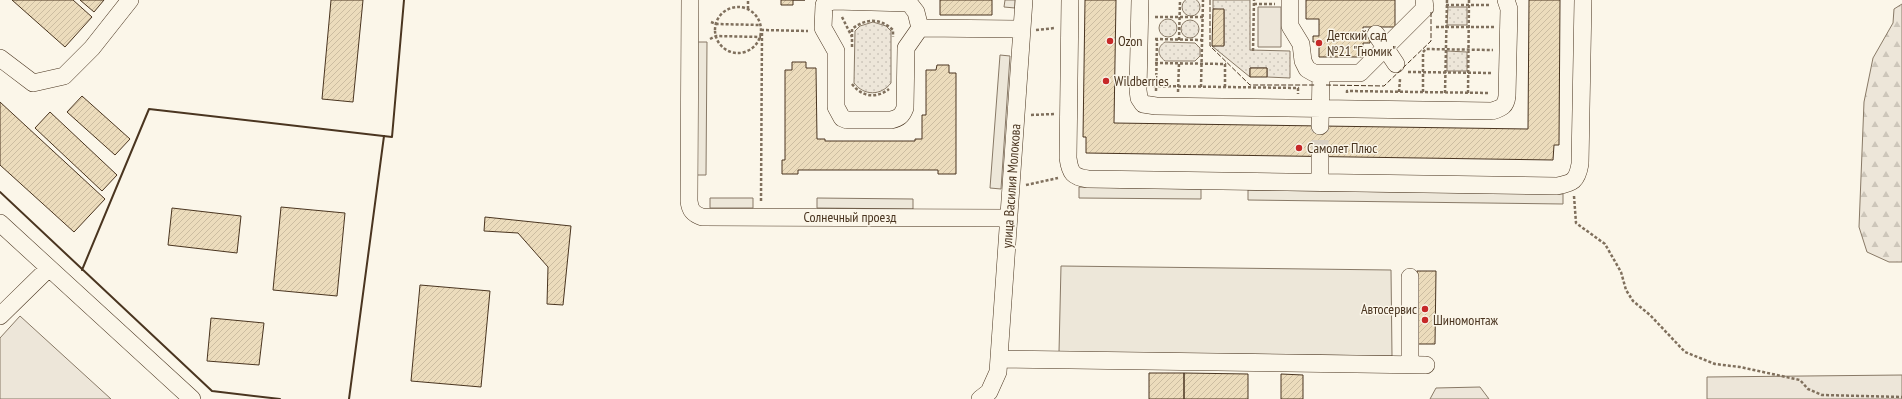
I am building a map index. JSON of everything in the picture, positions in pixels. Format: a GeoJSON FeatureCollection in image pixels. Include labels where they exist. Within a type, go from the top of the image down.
{"type":"FeatureCollection","features":[{"type":"Feature","properties":{"kind":"street"},"geometry":{"type":"LineString","coordinates":[[0,58],[32,83],[64,76],[92,48],[130,0]]}},
{"type":"Feature","properties":{"kind":"street","name":"Солнечный проезд"},"geometry":{"type":"LineString","coordinates":[[690,0],[689,201],[692,212],[702,216],[1009,218]]}},
{"type":"Feature","properties":{"kind":"street","name":"улица Василия Молокова"},"geometry":{"type":"LineString","coordinates":[[999,366],[1024,0]]}},
{"type":"Feature","properties":{"kind":"street"},"geometry":{"type":"LineString","coordinates":[[1070,0],[1068,158],[1069,169],[1077,177],[1088,179],[1557,186],[1570,183],[1578,176],[1580,164],[1583,0]]}},
{"type":"Feature","properties":{"kind":"street"},"geometry":{"type":"LineString","coordinates":[[1290,2],[1290,26],[1301,44],[1303,61],[1307,69],[1314,73],[1360,73],[1380,41],[1425,8],[1424,0]]}},
{"type":"Feature","properties":{"kind":"street"},"geometry":{"type":"LineString","coordinates":[[834,1],[909,3],[916,12],[920,28],[906,48],[904,108],[902,114],[898,118],[891,120],[847,120],[842,118],[836,107],[836,51],[824,31],[824,5],[828,2],[834,1]]}},
{"type":"Feature","properties":{"kind":"street"},"geometry":{"type":"LineString","coordinates":[[1140,8],[1139,98],[1143,104],[1156,106],[1492,111],[1501,109],[1506,103],[1508,73],[1508,9],[1499,3]]}},
{"type":"Feature","properties":{"kind":"street"},"geometry":{"type":"LineString","coordinates":[[920,28],[1022,30]]}},
{"type":"Feature","properties":{"kind":"street"},"geometry":{"type":"LineString","coordinates":[[1380,41],[1400,70]]}},
{"type":"Feature","properties":{"kind":"street"},"geometry":{"type":"LineString","coordinates":[[1320,126],[1321,73]]}},
{"type":"Feature","properties":{"kind":"street"},"geometry":{"type":"LineString","coordinates":[[1320,157],[1320,182]]}},
{"type":"Feature","properties":{"kind":"street"},"geometry":{"type":"LineString","coordinates":[[0,223],[192,399]]}},
{"type":"Feature","properties":{"kind":"street"},"geometry":{"type":"LineString","coordinates":[[0,316],[49,268]]}},
{"type":"Feature","properties":{"kind":"street"},"geometry":{"type":"LineString","coordinates":[[980,399],[989,392],[999,366],[1418,365],[1410,277]]}},
{"type":"Feature","properties":{"kind":"path"},"geometry":{"type":"LineString","coordinates":[[748,0],[748,9]]}},
{"type":"Feature","properties":{"kind":"path"},"geometry":{"type":"LineString","coordinates":[[1179,40],[1180,0]]}},
{"type":"Feature","properties":{"kind":"path"},"geometry":{"type":"LineString","coordinates":[[1201,106],[1203,0]]}},
{"type":"Feature","properties":{"kind":"path"},"geometry":{"type":"LineString","coordinates":[[1253,51],[1254,0]]}},
{"type":"Feature","properties":{"kind":"path"},"geometry":{"type":"LineString","coordinates":[[1445,110],[1446,0]]}},
{"type":"Feature","properties":{"kind":"path"},"geometry":{"type":"LineString","coordinates":[[1468,110],[1469,0]]}},
{"type":"Feature","properties":{"kind":"path"},"geometry":{"type":"LineString","coordinates":[[834,1],[852,38]]}},
{"type":"Feature","properties":{"kind":"path"},"geometry":{"type":"LineString","coordinates":[[1254,4],[1290,2]]}},
{"type":"Feature","properties":{"kind":"path"},"geometry":{"type":"LineString","coordinates":[[1446,5],[1499,3]]}},
{"type":"Feature","properties":{"kind":"path"},"geometry":{"type":"LineString","coordinates":[[761,217],[762,30],[761,25],[757,17],[748,9],[738,7],[731,8],[720,16],[716,24],[716,36],[719,44],[725,49],[738,54],[752,49],[757,44],[762,30]]}},
{"type":"Feature","properties":{"kind":"path"},"geometry":{"type":"LineString","coordinates":[[1140,8],[1157,16],[1202,17]]}},
{"type":"Feature","properties":{"kind":"path"},"geometry":{"type":"LineString","coordinates":[[1157,11],[1157,24]]}},
{"type":"Feature","properties":{"kind":"path"},"geometry":{"type":"LineString","coordinates":[[852,51],[852,29],[858,24],[873,20],[880,21],[893,30],[893,40]]}},
{"type":"Feature","properties":{"kind":"path"},"geometry":{"type":"LineString","coordinates":[[711,22],[716,24],[761,25]]}},
{"type":"Feature","properties":{"kind":"path"},"geometry":{"type":"LineString","coordinates":[[1022,30],[1070,27]]}},
{"type":"Feature","properties":{"kind":"path"},"geometry":{"type":"LineString","coordinates":[[1436,27],[1508,28]]}},
{"type":"Feature","properties":{"kind":"path"},"geometry":{"type":"LineString","coordinates":[[762,30],[824,31]]}},
{"type":"Feature","properties":{"kind":"path"},"geometry":{"type":"LineString","coordinates":[[1156,106],[1157,32]]}},
{"type":"Feature","properties":{"kind":"path"},"geometry":{"type":"LineString","coordinates":[[710,39],[716,36],[761,36]]}},
{"type":"Feature","properties":{"kind":"path"},"geometry":{"type":"LineString","coordinates":[[1139,39],[1202,40]]}},
{"type":"Feature","properties":{"kind":"path"},"geometry":{"type":"LineString","coordinates":[[1422,110],[1423,52],[1426,49],[1508,50]]}},
{"type":"Feature","properties":{"kind":"path"},"geometry":{"type":"LineString","coordinates":[[1139,63],[1225,64],[1225,87]]}},
{"type":"Feature","properties":{"kind":"path"},"geometry":{"type":"LineString","coordinates":[[1178,106],[1179,63]]}},
{"type":"Feature","properties":{"kind":"path"},"geometry":{"type":"LineString","coordinates":[[1399,109],[1400,70],[1423,72],[1508,73]]}},
{"type":"Feature","properties":{"kind":"path"},"geometry":{"type":"LineString","coordinates":[[852,78],[852,83],[856,89],[866,95],[878,95],[889,89],[893,84]]}},
{"type":"Feature","properties":{"kind":"path"},"geometry":{"type":"LineString","coordinates":[[1016,116],[1068,114]]}},
{"type":"Feature","properties":{"kind":"path"},"geometry":{"type":"LineString","coordinates":[[1024,189],[1024,185],[1074,174]]}},
{"type":"Feature","properties":{"kind":"path"},"geometry":{"type":"LineString","coordinates":[[1570,183],[1574,194],[1576,223],[1605,244],[1621,272],[1626,290],[1633,301],[1650,315],[1685,352],[1715,364],[1740,367],[1800,380],[1808,389],[1822,395],[1902,397]]}},
{"type":"Feature","properties":{"kind":"green space"},"geometry":{"type":"Polygon","coordinates":[[[1191,-2],[1197,1],[1200,7],[1197,13],[1191,16],[1185,13],[1182,7],[1185,1],[1191,-2]]]}},
{"type":"Feature","properties":{"kind":"green space"},"geometry":{"type":"Polygon","coordinates":[[[1213,0],[1250,0],[1250,50],[1290,51],[1290,78],[1267,77],[1267,68],[1250,68],[1250,77],[1212,46],[1224,45],[1224,10],[1213,9],[1213,0]]]}},
{"type":"Feature","properties":{"kind":"green space"},"geometry":{"type":"Polygon","coordinates":[[[1902,4],[1902,262],[1889,262],[1867,252],[1859,227],[1864,102],[1873,58],[1893,23],[1894,9],[1902,4]]]}},
{"type":"Feature","properties":{"kind":"green space"},"geometry":{"type":"Polygon","coordinates":[[[1258,7],[1281,7],[1281,47],[1258,47],[1258,7]]]}},
{"type":"Feature","properties":{"kind":"green space"},"geometry":{"type":"Polygon","coordinates":[[[1448,7],[1467,7],[1467,25],[1447,25],[1448,7]]]}},
{"type":"Feature","properties":{"kind":"green space"},"geometry":{"type":"Polygon","coordinates":[[[1168,19],[1174,22],[1177,28],[1174,34],[1168,37],[1162,34],[1159,28],[1162,22],[1168,19]]]}},
{"type":"Feature","properties":{"kind":"green space"},"geometry":{"type":"Polygon","coordinates":[[[1190,20],[1196,23],[1199,29],[1196,35],[1190,38],[1184,35],[1181,29],[1184,23],[1190,20]]]}},
{"type":"Feature","properties":{"kind":"green space"},"geometry":{"type":"Polygon","coordinates":[[[873,22],[886,26],[891,31],[891,83],[882,90],[872,93],[863,90],[854,83],[855,31],[860,26],[873,22]]]}},
{"type":"Feature","properties":{"kind":"green space"},"geometry":{"type":"Polygon","coordinates":[[[1165,42],[1195,43],[1200,48],[1200,56],[1195,61],[1165,61],[1159,54],[1159,49],[1165,42]]]}},
{"type":"Feature","properties":{"kind":"green space"},"geometry":{"type":"Polygon","coordinates":[[[1447,51],[1467,52],[1467,71],[1447,71],[1447,51]]]}},
{"type":"Feature","properties":{"kind":"green space"},"geometry":{"type":"Polygon","coordinates":[[[20,316],[111,399],[0,399],[0,338],[20,316]]]}},
{"type":"Feature","properties":{"kind":"green space"},"geometry":{"type":"Polygon","coordinates":[[[1902,375],[1902,399],[1707,399],[1707,377],[1902,375]]]}},
{"type":"Feature","properties":{"kind":"green space"},"geometry":{"type":"Polygon","coordinates":[[[1480,387],[1489,399],[1430,399],[1436,388],[1480,387]]]}},
{"type":"Feature","properties":{"kind":"shaded area"},"geometry":{"type":"Polygon","coordinates":[[[1005,0],[1015,0],[1015,8],[1004,7],[1005,0]]]}},
{"type":"Feature","properties":{"kind":"shaded area"},"geometry":{"type":"Polygon","coordinates":[[[697,42],[707,42],[706,175],[696,175],[697,42]]]}},
{"type":"Feature","properties":{"kind":"shaded area"},"geometry":{"type":"Polygon","coordinates":[[[1000,55],[1010,56],[1001,189],[990,188],[1000,55]]]}},
{"type":"Feature","properties":{"kind":"shaded area"},"geometry":{"type":"Polygon","coordinates":[[[1079,187],[1201,189],[1201,199],[1079,198],[1079,187]]]}},
{"type":"Feature","properties":{"kind":"shaded area"},"geometry":{"type":"Polygon","coordinates":[[[1248,190],[1563,194],[1563,204],[1248,200],[1248,190]]]}},
{"type":"Feature","properties":{"kind":"shaded area"},"geometry":{"type":"Polygon","coordinates":[[[710,198],[753,198],[753,208],[710,208],[710,198]]]}},
{"type":"Feature","properties":{"kind":"shaded area"},"geometry":{"type":"Polygon","coordinates":[[[817,198],[913,199],[913,209],[817,208],[817,198]]]}},
{"type":"Feature","properties":{"kind":"shaded area"},"geometry":{"type":"Polygon","coordinates":[[[1061,266],[1391,270],[1392,356],[1059,352],[1061,266]]]}},
{"type":"Feature","properties":{"kind":"building"},"geometry":{"type":"Polygon","coordinates":[[[12,0],[73,0],[92,17],[65,47],[12,0]]]}},
{"type":"Feature","properties":{"kind":"building"},"geometry":{"type":"Polygon","coordinates":[[[80,0],[104,0],[94,12],[80,0]]]}},
{"type":"Feature","properties":{"kind":"building"},"geometry":{"type":"Polygon","coordinates":[[[331,0],[363,0],[353,102],[322,99],[331,0]]]}},
{"type":"Feature","properties":{"kind":"building"},"geometry":{"type":"Polygon","coordinates":[[[781,0],[793,0],[793,5],[781,5],[781,0]]]}},
{"type":"Feature","properties":{"kind":"building"},"geometry":{"type":"Polygon","coordinates":[[[940,0],[992,0],[992,15],[940,15],[940,0]]]}},
{"type":"Feature","properties":{"kind":"building"},"geometry":{"type":"Polygon","coordinates":[[[1085,0],[1116,0],[1114,123],[1528,129],[1529,0],[1560,0],[1559,145],[1554,145],[1553,160],[1086,153],[1086,137],[1083,137],[1085,0]]]}},
{"type":"Feature","properties":{"kind":"building"},"geometry":{"type":"Polygon","coordinates":[[[1306,0],[1395,0],[1395,27],[1363,27],[1363,36],[1370,36],[1370,43],[1363,43],[1363,57],[1319,57],[1319,42],[1313,42],[1313,36],[1319,36],[1319,19],[1306,19],[1306,0]]]}},
{"type":"Feature","properties":{"kind":"building"},"geometry":{"type":"Polygon","coordinates":[[[1213,9],[1224,9],[1224,46],[1212,46],[1213,9]]]}},
{"type":"Feature","properties":{"kind":"building"},"geometry":{"type":"Polygon","coordinates":[[[792,62],[806,62],[806,68],[816,68],[817,139],[825,139],[825,141],[915,141],[915,139],[922,139],[922,115],[926,115],[926,70],[936,70],[937,65],[949,65],[949,73],[956,73],[956,174],[938,174],[938,170],[798,170],[798,174],[782,174],[782,160],[785,160],[785,70],[792,70],[792,62]]]}},
{"type":"Feature","properties":{"kind":"building"},"geometry":{"type":"Polygon","coordinates":[[[1250,68],[1267,68],[1267,77],[1250,77],[1250,68]]]}},
{"type":"Feature","properties":{"kind":"building"},"geometry":{"type":"Polygon","coordinates":[[[82,96],[130,139],[115,155],[67,112],[82,96]]]}},
{"type":"Feature","properties":{"kind":"building"},"geometry":{"type":"Polygon","coordinates":[[[0,102],[105,199],[74,232],[0,165],[0,102]]]}},
{"type":"Feature","properties":{"kind":"building"},"geometry":{"type":"Polygon","coordinates":[[[50,112],[117,175],[102,191],[35,128],[50,112]]]}},
{"type":"Feature","properties":{"kind":"building"},"geometry":{"type":"Polygon","coordinates":[[[281,207],[345,213],[337,296],[273,290],[281,207]]]}},
{"type":"Feature","properties":{"kind":"building"},"geometry":{"type":"Polygon","coordinates":[[[172,208],[241,216],[237,253],[168,245],[172,208]]]}},
{"type":"Feature","properties":{"kind":"building"},"geometry":{"type":"Polygon","coordinates":[[[485,217],[571,226],[563,305],[547,304],[548,267],[518,233],[484,231],[485,217]]]}},
{"type":"Feature","properties":{"kind":"building"},"geometry":{"type":"Polygon","coordinates":[[[1417,271],[1436,271],[1435,344],[1417,344],[1417,271]]]}},
{"type":"Feature","properties":{"kind":"building"},"geometry":{"type":"Polygon","coordinates":[[[420,285],[490,291],[481,387],[411,381],[420,285]]]}},
{"type":"Feature","properties":{"kind":"building"},"geometry":{"type":"Polygon","coordinates":[[[211,318],[264,323],[259,365],[207,361],[211,318]]]}},
{"type":"Feature","properties":{"kind":"building"},"geometry":{"type":"Polygon","coordinates":[[[1149,373],[1184,373],[1184,399],[1149,399],[1149,373]]]}},
{"type":"Feature","properties":{"kind":"building"},"geometry":{"type":"Polygon","coordinates":[[[1184,373],[1248,374],[1248,399],[1184,399],[1184,373]]]}},
{"type":"Feature","properties":{"kind":"building"},"geometry":{"type":"Polygon","coordinates":[[[1281,374],[1303,375],[1303,399],[1281,399],[1281,374]]]}},
{"type":"Feature","properties":{"kind":"tunnel"},"geometry":{"type":"LineString","coordinates":[[1320,126],[1320,157]]}},
{"type":"Feature","properties":{"kind":"fence"},"geometry":{"type":"LineString","coordinates":[[1210,0],[1210,46],[1250,85],[1316,85]]}},
{"type":"Feature","properties":{"kind":"fence"},"geometry":{"type":"LineString","coordinates":[[1326,85],[1384,86],[1431,41],[1431,10]]}},
{"type":"Feature","properties":{"kind":"wall"},"geometry":{"type":"LineString","coordinates":[[82,270],[149,109],[392,137],[404,0]]}},
{"type":"Feature","properties":{"kind":"wall"},"geometry":{"type":"LineString","coordinates":[[349,399],[384,136]]}},
{"type":"Feature","properties":{"kind":"wall"},"geometry":{"type":"LineString","coordinates":[[0,192],[212,391],[280,399]]}},
{"type":"Feature","properties":{"kind":"place","name":"Ozon"},"geometry":{"type":"Point","coordinates":[1110,41]}},
{"type":"Feature","properties":{"kind":"place","name":"Детский сад №21 \"Гномик\""},"geometry":{"type":"Point","coordinates":[1319,43]}},
{"type":"Feature","properties":{"kind":"place","name":"Wildberries"},"geometry":{"type":"Point","coordinates":[1106,81]}},
{"type":"Feature","properties":{"kind":"place","name":"Самолет Плюс"},"geometry":{"type":"Point","coordinates":[1299,148]}},
{"type":"Feature","properties":{"kind":"place","name":"Автосервис"},"geometry":{"type":"Point","coordinates":[1425,309]}},
{"type":"Feature","properties":{"kind":"place","name":"Шиномонтаж"},"geometry":{"type":"Point","coordinates":[1425,320]}}]}
